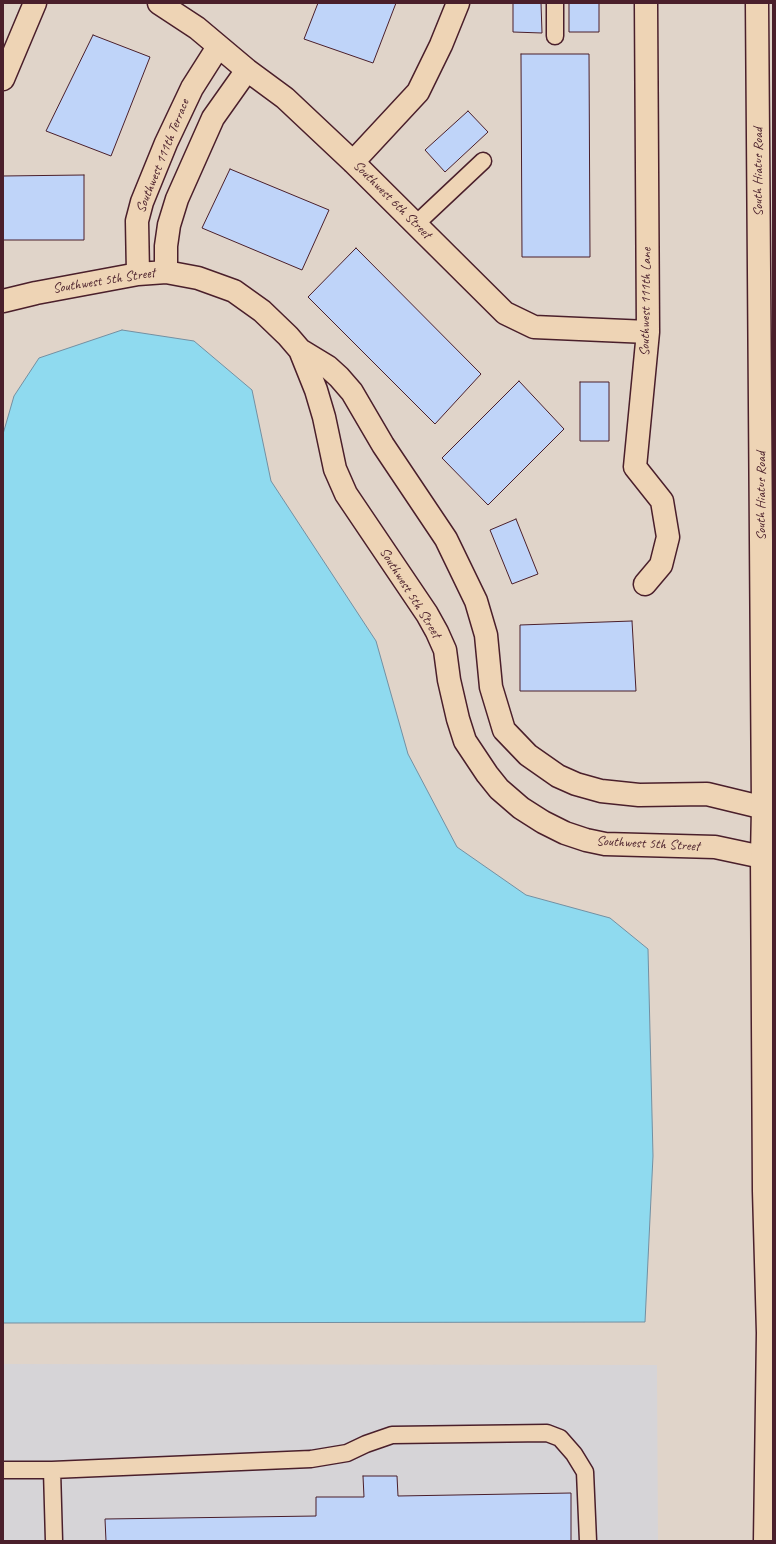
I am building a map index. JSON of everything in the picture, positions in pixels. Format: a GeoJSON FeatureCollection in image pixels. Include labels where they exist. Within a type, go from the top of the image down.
{"type":"FeatureCollection","features":[{"type":"Feature","properties":{"kind":"street"},"geometry":{"type":"LineString","coordinates":[[3,79],[35,3]]}},
{"type":"Feature","properties":{"kind":"street","name":"Southwest 6th Street"},"geometry":{"type":"LineString","coordinates":[[159,3],[197,28],[218,47],[285,98],[353,162],[505,313],[534,327],[648,332]]}},
{"type":"Feature","properties":{"kind":"street"},"geometry":{"type":"LineString","coordinates":[[353,162],[418,92],[441,45],[458,3]]}},
{"type":"Feature","properties":{"kind":"street","name":"Southwest 111th Lane"},"geometry":{"type":"LineString","coordinates":[[645,584],[661,566],[668,537],[662,501],[635,467],[648,332],[646,3]]}},
{"type":"Feature","properties":{"kind":"street","name":"South Hiatus Road"},"geometry":{"type":"LineString","coordinates":[[757,3],[768,809],[764,1191],[771,1341],[765,1541]]}},
{"type":"Feature","properties":{"kind":"street","name":"Southwest 111th Terrace"},"geometry":{"type":"LineString","coordinates":[[138,274],[137,221],[142,202],[166,143],[192,88],[218,47]]}},
{"type":"Feature","properties":{"kind":"street","name":"Southwest 111th Terrace"},"geometry":{"type":"LineString","coordinates":[[166,272],[166,246],[169,225],[177,199],[213,118],[247,70]]}},
{"type":"Feature","properties":{"kind":"street","name":"Southwest 5th Street"},"geometry":{"type":"LineString","coordinates":[[3,300],[138,274],[166,272],[198,278],[234,291],[262,312],[288,336],[300,350],[328,367],[352,392],[383,445],[446,539],[476,601],[486,635],[491,687],[504,730],[528,756],[558,776],[576,784],[601,791],[639,795],[708,794],[768,809]]}},
{"type":"Feature","properties":{"kind":"street","name":"Southwest 5th Street"},"geometry":{"type":"LineString","coordinates":[[300,350],[316,390],[324,417],[335,469],[346,494],[427,614],[437,632],[445,650],[449,680],[465,741],[499,789],[521,808],[542,822],[565,833],[586,840],[605,844],[715,847],[767,857]]}},
{"type":"Feature","properties":{"kind":"lane"},"geometry":{"type":"LineString","coordinates":[[555,3],[555,36]]}},
{"type":"Feature","properties":{"kind":"lane"},"geometry":{"type":"LineString","coordinates":[[416,224],[483,161]]}},
{"type":"Feature","properties":{"kind":"lane"},"geometry":{"type":"LineString","coordinates":[[3,1470],[52,1470],[311,1459],[347,1453],[366,1444],[392,1435],[547,1433],[560,1438],[574,1454],[586,1472],[588,1541]]}},
{"type":"Feature","properties":{"kind":"lane"},"geometry":{"type":"LineString","coordinates":[[52,1470],[54,1541]]}},
{"type":"Feature","properties":{"kind":"shaded area"},"geometry":{"type":"Polygon","coordinates":[[[3,1364],[657,1365],[658,1541],[3,1541],[3,1364]]]}},
{"type":"Feature","properties":{"kind":"water"},"geometry":{"type":"Polygon","coordinates":[[[122,330],[194,341],[252,390],[271,481],[376,641],[408,754],[457,847],[526,895],[610,918],[648,949],[653,1156],[645,1322],[3,1323],[3,434],[14,396],[39,358],[122,330]]]}},
{"type":"Feature","properties":{"kind":"building"},"geometry":{"type":"Polygon","coordinates":[[[318,3],[396,3],[373,63],[304,39],[318,3]]]}},
{"type":"Feature","properties":{"kind":"building"},"geometry":{"type":"Polygon","coordinates":[[[513,3],[541,3],[542,33],[513,32],[513,3]]]}},
{"type":"Feature","properties":{"kind":"building"},"geometry":{"type":"Polygon","coordinates":[[[569,3],[599,3],[599,32],[569,32],[569,3]]]}},
{"type":"Feature","properties":{"kind":"building"},"geometry":{"type":"Polygon","coordinates":[[[93,35],[150,57],[111,156],[46,131],[93,35]]]}},
{"type":"Feature","properties":{"kind":"building"},"geometry":{"type":"Polygon","coordinates":[[[521,54],[589,54],[590,257],[522,257],[521,54]]]}},
{"type":"Feature","properties":{"kind":"building"},"geometry":{"type":"Polygon","coordinates":[[[468,111],[488,132],[445,172],[425,150],[468,111]]]}},
{"type":"Feature","properties":{"kind":"building"},"geometry":{"type":"Polygon","coordinates":[[[230,169],[329,210],[302,270],[202,228],[230,169]]]}},
{"type":"Feature","properties":{"kind":"building"},"geometry":{"type":"Polygon","coordinates":[[[84,175],[84,240],[3,240],[3,176],[84,175]]]}},
{"type":"Feature","properties":{"kind":"building"},"geometry":{"type":"Polygon","coordinates":[[[356,248],[481,374],[435,424],[308,297],[356,248]]]}},
{"type":"Feature","properties":{"kind":"building"},"geometry":{"type":"Polygon","coordinates":[[[519,381],[564,429],[488,505],[442,458],[519,381]]]}},
{"type":"Feature","properties":{"kind":"building"},"geometry":{"type":"Polygon","coordinates":[[[580,382],[609,382],[609,441],[580,441],[580,382]]]}},
{"type":"Feature","properties":{"kind":"building"},"geometry":{"type":"Polygon","coordinates":[[[516,519],[538,574],[512,584],[490,530],[516,519]]]}},
{"type":"Feature","properties":{"kind":"building"},"geometry":{"type":"Polygon","coordinates":[[[632,621],[636,691],[520,691],[520,625],[632,621]]]}},
{"type":"Feature","properties":{"kind":"building"},"geometry":{"type":"Polygon","coordinates":[[[363,1476],[397,1476],[398,1496],[571,1493],[571,1541],[106,1541],[105,1519],[316,1516],[316,1497],[364,1497],[363,1476]]]}}]}
